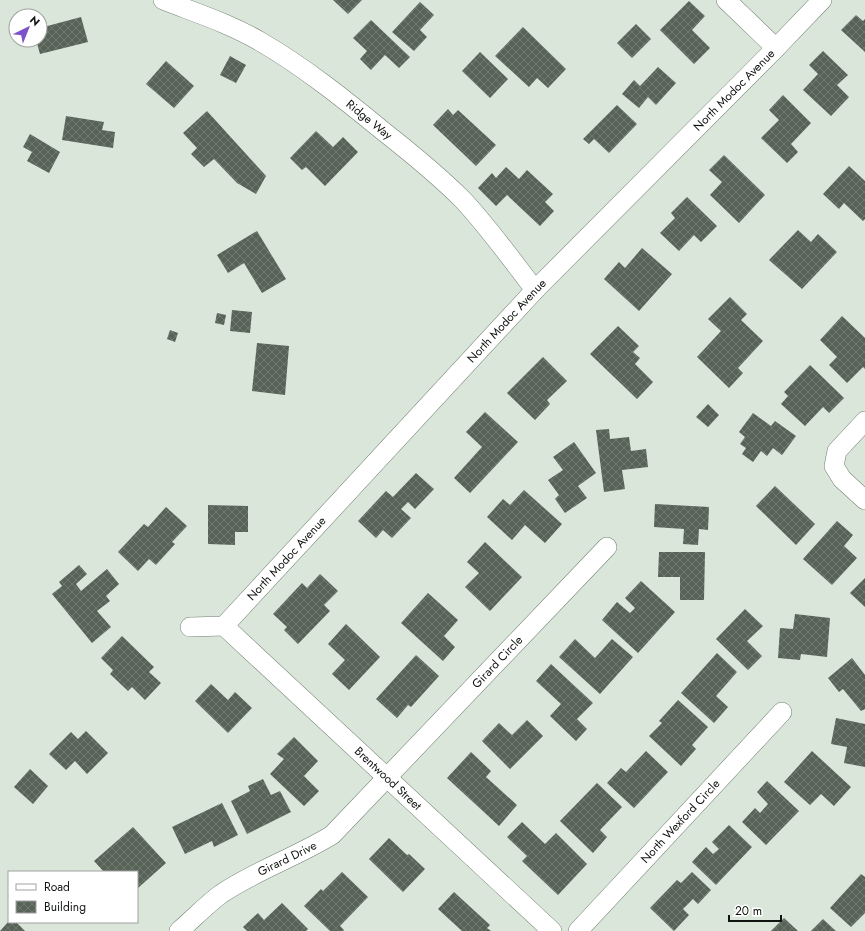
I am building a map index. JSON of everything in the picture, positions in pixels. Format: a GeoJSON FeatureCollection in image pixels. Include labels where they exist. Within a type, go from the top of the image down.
{"type":"FeatureCollection","features":[{"type":"Feature","properties":{"kind":"street","name":"Ridge Way"},"geometry":{"type":"LineString","coordinates":[[163,0],[260,41],[293,62],[361,113],[435,173],[464,201],[493,235],[535,290]]}},
{"type":"Feature","properties":{"kind":"street"},"geometry":{"type":"LineString","coordinates":[[726,0],[776,48]]}},
{"type":"Feature","properties":{"kind":"street","name":"North Modoc Avenue"},"geometry":{"type":"LineString","coordinates":[[224,626],[535,290],[822,0]]}},
{"type":"Feature","properties":{"kind":"street"},"geometry":{"type":"LineString","coordinates":[[865,421],[837,451],[834,466],[842,479],[865,500]]}},
{"type":"Feature","properties":{"kind":"street","name":"Girard Circle"},"geometry":{"type":"LineString","coordinates":[[387,777],[607,547]]}},
{"type":"Feature","properties":{"kind":"street"},"geometry":{"type":"LineString","coordinates":[[190,626],[224,626]]}},
{"type":"Feature","properties":{"kind":"street","name":"Brentwood Street"},"geometry":{"type":"LineString","coordinates":[[224,626],[552,931]]}},
{"type":"Feature","properties":{"kind":"street","name":"North Wexford Circle"},"geometry":{"type":"LineString","coordinates":[[578,931],[782,712]]}},
{"type":"Feature","properties":{"kind":"street","name":"Girard Drive"},"geometry":{"type":"LineString","coordinates":[[179,931],[220,895],[332,835],[387,777]]}},
{"type":"Feature","properties":{"kind":"building"},"geometry":{"type":"Polygon","coordinates":[[[333,0],[362,0],[348,14],[333,0]]]}},
{"type":"Feature","properties":{"kind":"building"},"geometry":{"type":"Polygon","coordinates":[[[689,1],[705,16],[692,30],[710,48],[694,64],[660,30],[689,1]]]}},
{"type":"Feature","properties":{"kind":"building"},"geometry":{"type":"Polygon","coordinates":[[[420,2],[434,15],[420,30],[427,37],[414,51],[392,32],[420,2]]]}},
{"type":"Feature","properties":{"kind":"building"},"geometry":{"type":"Polygon","coordinates":[[[856,15],[863,21],[865,19],[865,52],[841,30],[856,15]]]}},
{"type":"Feature","properties":{"kind":"building"},"geometry":{"type":"Polygon","coordinates":[[[81,17],[88,42],[40,54],[38,48],[48,48],[48,26],[81,17]]]}},
{"type":"Feature","properties":{"kind":"building"},"geometry":{"type":"Polygon","coordinates":[[[371,20],[410,57],[399,68],[385,55],[371,70],[360,59],[367,51],[353,38],[371,20]]]}},
{"type":"Feature","properties":{"kind":"building"},"geometry":{"type":"Polygon","coordinates":[[[636,24],[651,39],[632,58],[617,43],[636,24]]]}},
{"type":"Feature","properties":{"kind":"building"},"geometry":{"type":"Polygon","coordinates":[[[523,27],[566,69],[548,88],[537,78],[529,87],[495,56],[523,27]]]}},
{"type":"Feature","properties":{"kind":"building"},"geometry":{"type":"Polygon","coordinates":[[[823,51],[848,75],[837,85],[849,97],[831,116],[803,90],[818,74],[809,65],[823,51]]]}},
{"type":"Feature","properties":{"kind":"building"},"geometry":{"type":"Polygon","coordinates":[[[480,52],[508,79],[490,98],[462,71],[480,52]]]}},
{"type":"Feature","properties":{"kind":"building"},"geometry":{"type":"Polygon","coordinates":[[[230,56],[246,65],[236,83],[220,75],[230,56]]]}},
{"type":"Feature","properties":{"kind":"building"},"geometry":{"type":"Polygon","coordinates":[[[166,61],[194,86],[174,108],[146,84],[166,61]]]}},
{"type":"Feature","properties":{"kind":"building"},"geometry":{"type":"Polygon","coordinates":[[[658,67],[676,83],[656,105],[648,97],[639,108],[622,94],[634,80],[640,86],[658,67]]]}},
{"type":"Feature","properties":{"kind":"building"},"geometry":{"type":"Polygon","coordinates":[[[783,95],[811,123],[791,144],[798,152],[787,163],[761,138],[779,120],[769,110],[783,95]]]}},
{"type":"Feature","properties":{"kind":"building"},"geometry":{"type":"Polygon","coordinates":[[[617,105],[637,124],[609,153],[594,139],[589,144],[583,139],[617,105]]]}},
{"type":"Feature","properties":{"kind":"building"},"geometry":{"type":"Polygon","coordinates":[[[448,109],[453,115],[458,110],[496,145],[476,166],[433,125],[448,109]]]}},
{"type":"Feature","properties":{"kind":"building"},"geometry":{"type":"Polygon","coordinates":[[[207,111],[266,176],[256,194],[237,183],[214,159],[204,167],[191,154],[197,148],[183,133],[207,111]]]}},
{"type":"Feature","properties":{"kind":"building"},"geometry":{"type":"Polygon","coordinates":[[[66,116],[104,122],[102,130],[115,132],[113,148],[62,140],[66,116]]]}},
{"type":"Feature","properties":{"kind":"building"},"geometry":{"type":"Polygon","coordinates":[[[316,131],[333,147],[343,137],[358,152],[325,186],[306,167],[302,170],[290,158],[316,131]]]}},
{"type":"Feature","properties":{"kind":"building"},"geometry":{"type":"Polygon","coordinates":[[[30,134],[60,152],[49,173],[27,161],[32,152],[23,147],[30,134]]]}},
{"type":"Feature","properties":{"kind":"building"},"geometry":{"type":"Polygon","coordinates":[[[724,155],[765,195],[739,223],[710,195],[722,182],[709,170],[724,155]]]}},
{"type":"Feature","properties":{"kind":"building"},"geometry":{"type":"Polygon","coordinates":[[[849,166],[865,181],[865,219],[863,221],[844,203],[839,209],[823,194],[849,166]]]}},
{"type":"Feature","properties":{"kind":"building"},"geometry":{"type":"Polygon","coordinates":[[[506,167],[519,179],[527,170],[553,194],[545,202],[554,211],[540,226],[507,195],[496,206],[478,188],[492,173],[496,178],[506,167]]]}},
{"type":"Feature","properties":{"kind":"building"},"geometry":{"type":"Polygon","coordinates":[[[687,197],[717,226],[701,242],[694,235],[679,251],[660,233],[675,218],[671,213],[687,197]]]}},
{"type":"Feature","properties":{"kind":"building"},"geometry":{"type":"Polygon","coordinates":[[[798,230],[811,242],[818,234],[837,252],[802,289],[769,260],[798,230]]]}},
{"type":"Feature","properties":{"kind":"building"},"geometry":{"type":"Polygon","coordinates":[[[257,231],[286,279],[262,293],[244,263],[228,273],[217,255],[257,231]]]}},
{"type":"Feature","properties":{"kind":"building"},"geometry":{"type":"Polygon","coordinates":[[[642,248],[672,274],[639,311],[604,279],[619,262],[625,268],[642,248]]]}},
{"type":"Feature","properties":{"kind":"building"},"geometry":{"type":"Polygon","coordinates":[[[730,297],[747,314],[741,320],[763,341],[738,368],[743,373],[729,388],[697,357],[721,331],[708,319],[730,297]]]}},
{"type":"Feature","properties":{"kind":"building"},"geometry":{"type":"Polygon","coordinates":[[[232,310],[252,312],[250,333],[230,331],[232,310]]]}},
{"type":"Feature","properties":{"kind":"building"},"geometry":{"type":"Polygon","coordinates":[[[217,313],[226,315],[224,325],[215,323],[217,313]]]}},
{"type":"Feature","properties":{"kind":"building"},"geometry":{"type":"Polygon","coordinates":[[[842,316],[865,338],[865,369],[863,367],[847,383],[829,365],[837,357],[820,340],[842,316]]]}},
{"type":"Feature","properties":{"kind":"building"},"geometry":{"type":"Polygon","coordinates":[[[618,326],[639,346],[633,352],[640,358],[635,364],[653,382],[637,399],[590,354],[618,326]]]}},
{"type":"Feature","properties":{"kind":"building"},"geometry":{"type":"Polygon","coordinates":[[[170,330],[178,333],[175,342],[167,339],[170,330]]]}},
{"type":"Feature","properties":{"kind":"building"},"geometry":{"type":"Polygon","coordinates":[[[257,343],[289,346],[285,395],[252,391],[257,343]]]}},
{"type":"Feature","properties":{"kind":"building"},"geometry":{"type":"Polygon","coordinates":[[[543,357],[567,381],[547,400],[550,404],[535,420],[507,393],[543,357]]]}},
{"type":"Feature","properties":{"kind":"building"},"geometry":{"type":"Polygon","coordinates":[[[810,365],[844,398],[829,413],[823,407],[805,426],[781,404],[788,396],[784,392],[810,365]]]}},
{"type":"Feature","properties":{"kind":"building"},"geometry":{"type":"Polygon","coordinates":[[[708,404],[719,415],[708,427],[696,417],[708,404]]]}},
{"type":"Feature","properties":{"kind":"building"},"geometry":{"type":"Polygon","coordinates":[[[485,412],[518,442],[470,493],[454,478],[482,447],[466,432],[485,412]]]}},
{"type":"Feature","properties":{"kind":"building"},"geometry":{"type":"Polygon","coordinates":[[[753,413],[771,426],[775,421],[796,436],[782,455],[773,448],[767,456],[761,451],[753,462],[742,454],[746,448],[740,444],[745,437],[739,432],[753,413]]]}},
{"type":"Feature","properties":{"kind":"building"},"geometry":{"type":"Polygon","coordinates":[[[609,429],[610,439],[629,437],[631,451],[646,449],[648,467],[622,470],[625,489],[604,492],[596,430],[609,429]]]}},
{"type":"Feature","properties":{"kind":"building"},"geometry":{"type":"Polygon","coordinates":[[[574,442],[596,473],[578,486],[587,498],[565,513],[555,499],[559,495],[548,480],[563,470],[553,457],[574,442]]]}},
{"type":"Feature","properties":{"kind":"building"},"geometry":{"type":"Polygon","coordinates":[[[416,473],[434,489],[415,509],[408,502],[401,509],[411,518],[392,538],[383,530],[376,538],[358,521],[386,491],[393,497],[416,473]]]}},
{"type":"Feature","properties":{"kind":"building"},"geometry":{"type":"Polygon","coordinates":[[[775,486],[815,524],[796,545],[756,506],[775,486]]]}},
{"type":"Feature","properties":{"kind":"building"},"geometry":{"type":"Polygon","coordinates":[[[524,490],[562,524],[545,543],[525,525],[512,540],[487,517],[503,499],[510,505],[524,490]]]}},
{"type":"Feature","properties":{"kind":"building"},"geometry":{"type":"Polygon","coordinates":[[[655,504],[709,507],[708,530],[699,529],[698,545],[683,544],[684,529],[654,527],[655,504]]]}},
{"type":"Feature","properties":{"kind":"building"},"geometry":{"type":"Polygon","coordinates":[[[208,505],[248,506],[248,532],[235,532],[235,545],[208,544],[208,505]]]}},
{"type":"Feature","properties":{"kind":"building"},"geometry":{"type":"Polygon","coordinates":[[[166,507],[187,526],[172,542],[175,544],[156,565],[149,559],[138,571],[118,552],[144,524],[148,527],[166,507]]]}},
{"type":"Feature","properties":{"kind":"building"},"geometry":{"type":"Polygon","coordinates":[[[837,521],[853,535],[844,546],[857,558],[832,585],[803,559],[837,521]]]}},
{"type":"Feature","properties":{"kind":"building"},"geometry":{"type":"Polygon","coordinates":[[[485,542],[522,577],[490,611],[465,587],[479,573],[467,562],[485,542]]]}},
{"type":"Feature","properties":{"kind":"building"},"geometry":{"type":"Polygon","coordinates":[[[659,552],[705,552],[704,600],[680,600],[680,577],[658,577],[659,552]]]}},
{"type":"Feature","properties":{"kind":"building"},"geometry":{"type":"Polygon","coordinates":[[[79,565],[87,574],[76,584],[81,591],[107,569],[119,584],[106,596],[110,601],[97,611],[111,627],[92,643],[52,594],[62,586],[59,582],[79,565]]]}},
{"type":"Feature","properties":{"kind":"building"},"geometry":{"type":"Polygon","coordinates":[[[320,574],[338,591],[324,605],[330,611],[298,644],[284,630],[287,627],[273,614],[302,583],[307,588],[320,574]]]}},
{"type":"Feature","properties":{"kind":"building"},"geometry":{"type":"Polygon","coordinates":[[[865,578],[865,607],[850,593],[865,578]]]}},
{"type":"Feature","properties":{"kind":"building"},"geometry":{"type":"Polygon","coordinates":[[[641,581],[675,612],[638,653],[602,620],[617,602],[630,613],[635,608],[625,598],[641,581]]]}},
{"type":"Feature","properties":{"kind":"building"},"geometry":{"type":"Polygon","coordinates":[[[428,593],[458,620],[444,636],[455,647],[443,661],[401,623],[428,593]]]}},
{"type":"Feature","properties":{"kind":"building"},"geometry":{"type":"Polygon","coordinates":[[[745,609],[763,626],[747,641],[762,656],[748,670],[716,639],[745,609]]]}},
{"type":"Feature","properties":{"kind":"building"},"geometry":{"type":"Polygon","coordinates":[[[795,614],[830,618],[827,657],[801,654],[800,660],[778,658],[780,628],[793,629],[795,614]]]}},
{"type":"Feature","properties":{"kind":"building"},"geometry":{"type":"Polygon","coordinates":[[[346,624],[380,657],[349,690],[332,674],[345,660],[328,644],[346,624]]]}},
{"type":"Feature","properties":{"kind":"building"},"geometry":{"type":"Polygon","coordinates":[[[122,636],[154,667],[149,672],[161,683],[145,700],[132,687],[128,691],[110,674],[113,670],[101,658],[122,636]]]}},
{"type":"Feature","properties":{"kind":"building"},"geometry":{"type":"Polygon","coordinates":[[[575,639],[595,658],[612,639],[633,657],[600,694],[559,657],[575,639]]]}},
{"type":"Feature","properties":{"kind":"building"},"geometry":{"type":"Polygon","coordinates":[[[717,653],[737,672],[716,696],[728,707],[714,723],[681,693],[717,653]]]}},
{"type":"Feature","properties":{"kind":"building"},"geometry":{"type":"Polygon","coordinates":[[[416,655],[439,676],[411,707],[408,705],[397,718],[376,699],[416,655]]]}},
{"type":"Feature","properties":{"kind":"building"},"geometry":{"type":"Polygon","coordinates":[[[852,658],[865,675],[865,709],[861,711],[843,689],[839,692],[828,678],[852,658]]]}},
{"type":"Feature","properties":{"kind":"building"},"geometry":{"type":"Polygon","coordinates":[[[551,664],[593,703],[577,719],[587,729],[576,741],[550,716],[561,704],[536,681],[551,664]]]}},
{"type":"Feature","properties":{"kind":"building"},"geometry":{"type":"Polygon","coordinates":[[[211,684],[228,700],[235,692],[252,708],[228,733],[195,701],[211,684]]]}},
{"type":"Feature","properties":{"kind":"building"},"geometry":{"type":"Polygon","coordinates":[[[678,700],[708,727],[692,745],[696,749],[681,766],[649,736],[662,723],[659,721],[678,700]]]}},
{"type":"Feature","properties":{"kind":"building"},"geometry":{"type":"Polygon","coordinates":[[[836,718],[865,724],[865,767],[844,763],[847,747],[831,744],[836,718]]]}},
{"type":"Feature","properties":{"kind":"building"},"geometry":{"type":"Polygon","coordinates":[[[527,720],[543,736],[510,769],[482,741],[499,723],[512,735],[527,720]]]}},
{"type":"Feature","properties":{"kind":"building"},"geometry":{"type":"Polygon","coordinates":[[[86,731],[108,753],[87,774],[75,761],[66,770],[49,754],[71,732],[78,739],[86,731]]]}},
{"type":"Feature","properties":{"kind":"building"},"geometry":{"type":"Polygon","coordinates":[[[294,737],[318,761],[304,776],[319,791],[304,806],[270,774],[284,759],[277,754],[294,737]]]}},
{"type":"Feature","properties":{"kind":"building"},"geometry":{"type":"Polygon","coordinates":[[[646,751],[668,772],[634,808],[607,783],[621,768],[626,772],[646,751]]]}},
{"type":"Feature","properties":{"kind":"building"},"geometry":{"type":"Polygon","coordinates":[[[812,751],[851,787],[834,806],[821,794],[810,805],[784,782],[812,751]]]}},
{"type":"Feature","properties":{"kind":"building"},"geometry":{"type":"Polygon","coordinates":[[[471,752],[491,771],[486,777],[517,805],[499,826],[447,778],[471,752]]]}},
{"type":"Feature","properties":{"kind":"building"},"geometry":{"type":"Polygon","coordinates":[[[30,769],[48,786],[33,804],[14,787],[30,769]]]}},
{"type":"Feature","properties":{"kind":"building"},"geometry":{"type":"Polygon","coordinates":[[[263,779],[271,795],[280,791],[291,812],[247,834],[231,801],[250,791],[248,786],[263,779]]]}},
{"type":"Feature","properties":{"kind":"building"},"geometry":{"type":"Polygon","coordinates":[[[767,781],[799,811],[766,845],[742,822],[755,808],[760,813],[768,804],[757,792],[767,781]]]}},
{"type":"Feature","properties":{"kind":"building"},"geometry":{"type":"Polygon","coordinates":[[[597,783],[622,807],[600,830],[607,837],[593,853],[560,821],[597,783]]]}},
{"type":"Feature","properties":{"kind":"building"},"geometry":{"type":"Polygon","coordinates":[[[222,803],[238,835],[214,847],[212,841],[185,854],[172,827],[222,803]]]}},
{"type":"Feature","properties":{"kind":"building"},"geometry":{"type":"Polygon","coordinates":[[[522,822],[545,844],[556,833],[587,864],[558,895],[522,861],[527,856],[507,837],[522,822]]]}},
{"type":"Feature","properties":{"kind":"building"},"geometry":{"type":"Polygon","coordinates":[[[729,825],[752,847],[716,885],[692,862],[706,847],[713,854],[719,849],[712,842],[729,825]]]}},
{"type":"Feature","properties":{"kind":"building"},"geometry":{"type":"Polygon","coordinates":[[[133,827],[166,863],[138,888],[138,871],[103,871],[94,861],[133,827]]]}},
{"type":"Feature","properties":{"kind":"building"},"geometry":{"type":"Polygon","coordinates":[[[389,838],[425,869],[403,892],[369,859],[389,838]]]}},
{"type":"Feature","properties":{"kind":"building"},"geometry":{"type":"Polygon","coordinates":[[[342,872],[368,897],[340,926],[344,930],[343,931],[330,931],[304,906],[321,889],[323,891],[342,872]]]}},
{"type":"Feature","properties":{"kind":"building"},"geometry":{"type":"Polygon","coordinates":[[[692,872],[711,890],[698,904],[693,899],[683,909],[689,915],[674,931],[650,908],[677,880],[681,883],[692,872]]]}},
{"type":"Feature","properties":{"kind":"building"},"geometry":{"type":"Polygon","coordinates":[[[861,874],[865,877],[865,913],[851,927],[830,908],[861,874]]]}},
{"type":"Feature","properties":{"kind":"building"},"geometry":{"type":"Polygon","coordinates":[[[454,892],[490,925],[487,928],[491,931],[462,931],[438,909],[454,892]]]}},
{"type":"Feature","properties":{"kind":"building"},"geometry":{"type":"Polygon","coordinates":[[[282,903],[308,929],[306,931],[247,931],[243,927],[258,913],[264,920],[282,903]]]}},
{"type":"Feature","properties":{"kind":"building"},"geometry":{"type":"Polygon","coordinates":[[[784,918],[798,931],[771,931],[784,918]]]}},
{"type":"Feature","properties":{"kind":"building"},"geometry":{"type":"Polygon","coordinates":[[[823,919],[836,931],[811,931],[823,919]]]}},
{"type":"Feature","properties":{"kind":"building"},"geometry":{"type":"Polygon","coordinates":[[[8,922],[17,923],[25,931],[0,931],[8,922]]]}}]}
